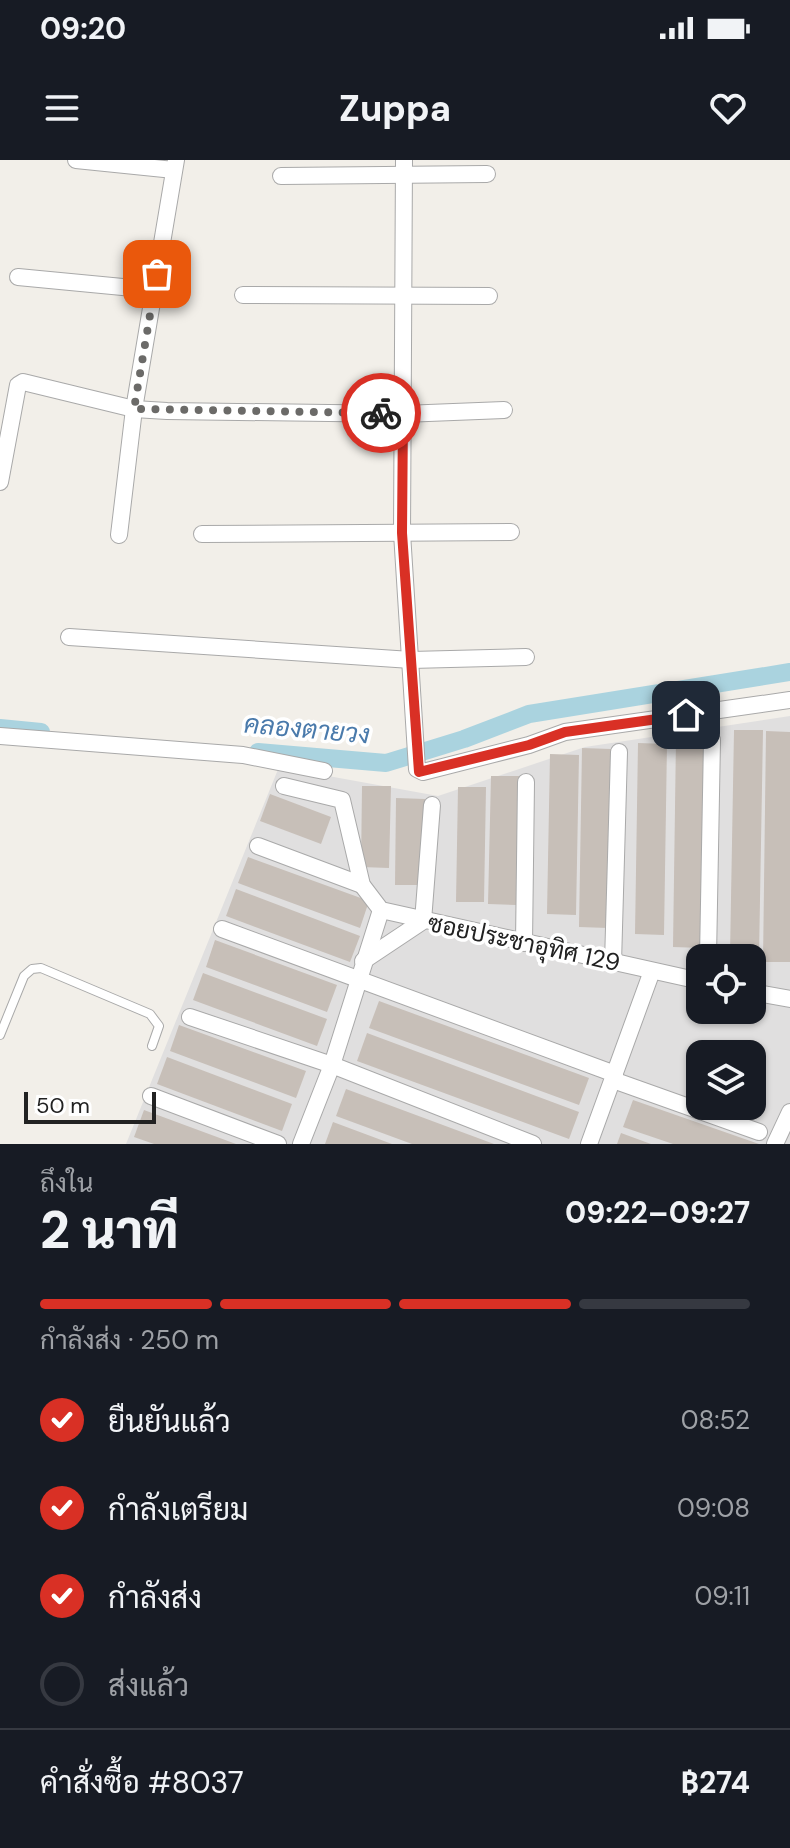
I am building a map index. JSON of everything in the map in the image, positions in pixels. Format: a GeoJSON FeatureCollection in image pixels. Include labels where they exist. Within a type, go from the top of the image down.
{"type":"FeatureCollection","features":[{"type":"Feature","properties":{"kind":"street"},"geometry":{"type":"LineString","coordinates":[[76,160],[175,165],[134,409],[119,535]]}},
{"type":"Feature","properties":{"kind":"street"},"geometry":{"type":"LineString","coordinates":[[281,176],[404,167],[487,174]]}},
{"type":"Feature","properties":{"kind":"street"},"geometry":{"type":"LineString","coordinates":[[404,167],[402,533],[419,772],[529,745],[565,732],[790,700]]}},
{"type":"Feature","properties":{"kind":"street"},"geometry":{"type":"LineString","coordinates":[[18,277],[154,290]]}},
{"type":"Feature","properties":{"kind":"street"},"geometry":{"type":"LineString","coordinates":[[243,295],[489,296]]}},
{"type":"Feature","properties":{"kind":"street"},"geometry":{"type":"LineString","coordinates":[[0,482],[10,414],[20,383],[134,409],[403,414],[504,410]]}},
{"type":"Feature","properties":{"kind":"street"},"geometry":{"type":"LineString","coordinates":[[202,534],[511,532]]}},
{"type":"Feature","properties":{"kind":"street"},"geometry":{"type":"LineString","coordinates":[[69,637],[411,660],[526,657]]}},
{"type":"Feature","properties":{"kind":"street"},"geometry":{"type":"LineString","coordinates":[[0,736],[243,755],[324,771]]}},
{"type":"Feature","properties":{"kind":"street"},"geometry":{"type":"LineString","coordinates":[[708,944],[712,740]]}},
{"type":"Feature","properties":{"kind":"street"},"geometry":{"type":"LineString","coordinates":[[613,963],[619,752]]}},
{"type":"Feature","properties":{"kind":"street"},"geometry":{"type":"LineString","coordinates":[[524,943],[526,782]]}},
{"type":"Feature","properties":{"kind":"street"},"geometry":{"type":"LineString","coordinates":[[284,786],[342,800],[362,885],[381,910],[332,1065],[301,1144]]}},
{"type":"Feature","properties":{"kind":"street"},"geometry":{"type":"LineString","coordinates":[[361,970],[423,921],[432,805]]}},
{"type":"Feature","properties":{"kind":"street"},"geometry":{"type":"LineString","coordinates":[[258,846],[362,885]]}},
{"type":"Feature","properties":{"kind":"street","name":"ซอยประชาอุทิศ 129"},"geometry":{"type":"LineString","coordinates":[[381,910],[686,978]]}},
{"type":"Feature","properties":{"kind":"street"},"geometry":{"type":"LineString","coordinates":[[222,929],[361,970],[614,1077],[759,1132]]}},
{"type":"Feature","properties":{"kind":"street"},"geometry":{"type":"LineString","coordinates":[[589,1144],[652,971]]}},
{"type":"Feature","properties":{"kind":"street"},"geometry":{"type":"LineString","coordinates":[[766,995],[790,999]]}},
{"type":"Feature","properties":{"kind":"street"},"geometry":{"type":"LineString","coordinates":[[190,1017],[332,1065],[533,1144]]}},
{"type":"Feature","properties":{"kind":"street"},"geometry":{"type":"LineString","coordinates":[[151,1096],[278,1144]]}},
{"type":"Feature","properties":{"kind":"street"},"geometry":{"type":"LineString","coordinates":[[775,1144],[790,1112]]}},
{"type":"Feature","properties":{"kind":"lane"},"geometry":{"type":"LineString","coordinates":[[0,1035],[24,976],[32,969],[41,968],[150,1014],[159,1026],[152,1046]]}},
{"type":"Feature","properties":{"kind":"shaded area"},"geometry":{"type":"Polygon","coordinates":[[[790,716],[790,1144],[126,1144],[279,767],[438,796],[585,747],[790,716]]]}},
{"type":"Feature","properties":{"kind":"building"},"geometry":{"type":"Polygon","coordinates":[[[734,730],[763,730],[759,944],[730,944],[734,730]]]}},
{"type":"Feature","properties":{"kind":"building"},"geometry":{"type":"Polygon","coordinates":[[[766,731],[790,732],[790,962],[766,962],[766,944],[763,944],[766,731]]]}},
{"type":"Feature","properties":{"kind":"building"},"geometry":{"type":"Polygon","coordinates":[[[676,738],[705,739],[702,944],[673,947],[676,738]]]}},
{"type":"Feature","properties":{"kind":"building"},"geometry":{"type":"Polygon","coordinates":[[[638,743],[667,744],[664,935],[635,934],[638,743]]]}},
{"type":"Feature","properties":{"kind":"building"},"geometry":{"type":"Polygon","coordinates":[[[582,748],[611,749],[608,928],[579,927],[582,748]]]}},
{"type":"Feature","properties":{"kind":"building"},"geometry":{"type":"Polygon","coordinates":[[[550,754],[579,755],[576,915],[547,914],[550,754]]]}},
{"type":"Feature","properties":{"kind":"building"},"geometry":{"type":"Polygon","coordinates":[[[491,776],[519,776],[517,905],[488,904],[491,776]]]}},
{"type":"Feature","properties":{"kind":"building"},"geometry":{"type":"Polygon","coordinates":[[[362,786],[391,786],[389,868],[361,867],[362,786]]]}},
{"type":"Feature","properties":{"kind":"building"},"geometry":{"type":"Polygon","coordinates":[[[458,787],[486,787],[484,902],[456,902],[458,787]]]}},
{"type":"Feature","properties":{"kind":"building"},"geometry":{"type":"Polygon","coordinates":[[[270,794],[331,817],[321,844],[260,821],[270,794]]]}},
{"type":"Feature","properties":{"kind":"building"},"geometry":{"type":"Polygon","coordinates":[[[396,798],[425,799],[424,885],[395,885],[396,798]]]}},
{"type":"Feature","properties":{"kind":"building"},"geometry":{"type":"Polygon","coordinates":[[[248,857],[369,901],[360,928],[238,883],[248,857]]]}},
{"type":"Feature","properties":{"kind":"building"},"geometry":{"type":"Polygon","coordinates":[[[236,889],[360,936],[350,962],[226,916],[236,889]]]}},
{"type":"Feature","properties":{"kind":"building"},"geometry":{"type":"Polygon","coordinates":[[[215,940],[337,985],[327,1012],[206,967],[215,940]]]}},
{"type":"Feature","properties":{"kind":"building"},"geometry":{"type":"Polygon","coordinates":[[[203,973],[327,1019],[317,1046],[193,1000],[203,973]]]}},
{"type":"Feature","properties":{"kind":"building"},"geometry":{"type":"Polygon","coordinates":[[[379,1001],[589,1078],[579,1105],[369,1028],[379,1001]]]}},
{"type":"Feature","properties":{"kind":"building"},"geometry":{"type":"Polygon","coordinates":[[[179,1025],[306,1071],[296,1098],[170,1051],[179,1025]]]}},
{"type":"Feature","properties":{"kind":"building"},"geometry":{"type":"Polygon","coordinates":[[[367,1033],[579,1112],[569,1139],[357,1061],[367,1033]]]}},
{"type":"Feature","properties":{"kind":"building"},"geometry":{"type":"Polygon","coordinates":[[[167,1057],[292,1104],[282,1131],[157,1084],[167,1057]]]}},
{"type":"Feature","properties":{"kind":"building"},"geometry":{"type":"Polygon","coordinates":[[[346,1089],[494,1144],[412,1144],[336,1116],[346,1089]]]}},
{"type":"Feature","properties":{"kind":"building"},"geometry":{"type":"Polygon","coordinates":[[[633,1100],[759,1144],[673,1144],[623,1127],[633,1100]]]}},
{"type":"Feature","properties":{"kind":"building"},"geometry":{"type":"Polygon","coordinates":[[[144,1110],[236,1144],[154,1144],[134,1137],[144,1110]]]}},
{"type":"Feature","properties":{"kind":"building"},"geometry":{"type":"Polygon","coordinates":[[[333,1122],[392,1144],[325,1144],[333,1122]]]}},
{"type":"Feature","properties":{"kind":"building"},"geometry":{"type":"Polygon","coordinates":[[[621,1133],[651,1144],[617,1144],[621,1133]]]}},
{"type":"Feature","properties":{"kind":"waterway","name":"คลองตายวง"},"geometry":{"type":"LineString","coordinates":[[258,752],[386,763],[464,739],[529,714],[790,672]]}},
{"type":"Feature","properties":{"kind":"waterway","name":"คลองตายวง"},"geometry":{"type":"LineString","coordinates":[[0,728],[41,732]]}},
{"type":"Feature","properties":{"kind":"way so far"},"geometry":{"type":"LineString","coordinates":[[157,274],[134,409],[381,413]]}},
{"type":"Feature","properties":{"kind":"route"},"geometry":{"type":"LineString","coordinates":[[381,413],[403,414],[402,533],[419,772],[529,745],[565,732],[686,715]]}}]}
